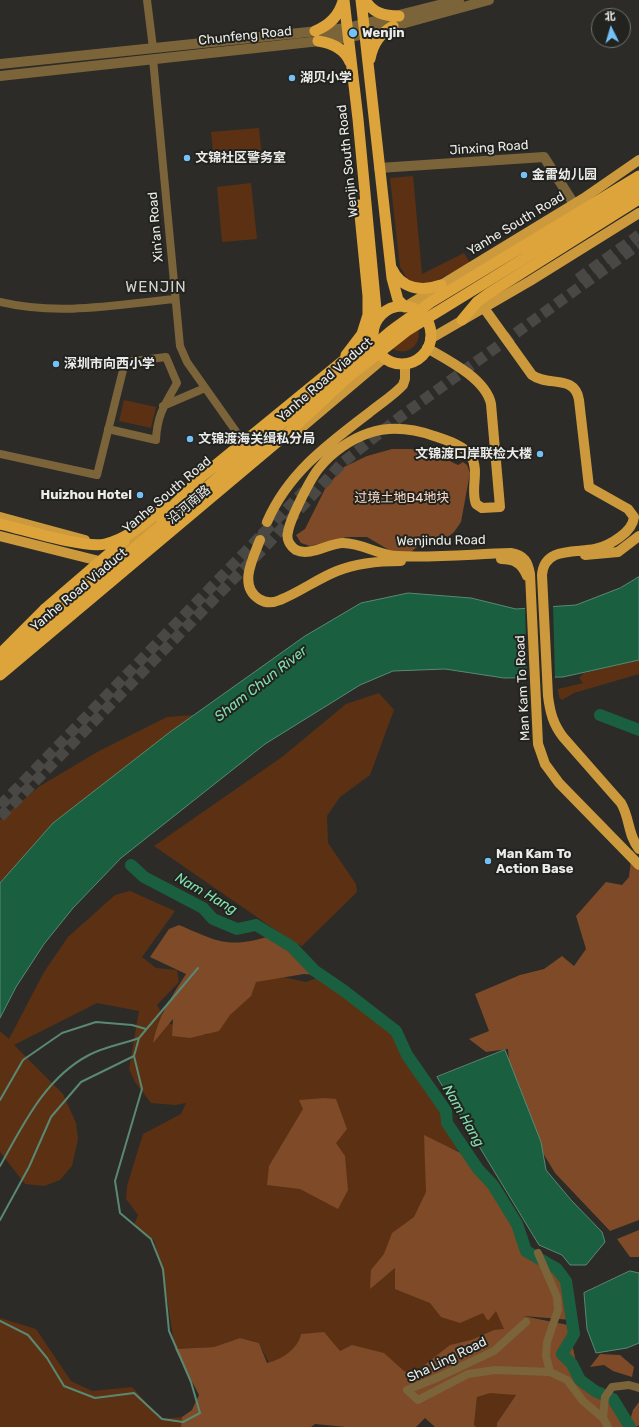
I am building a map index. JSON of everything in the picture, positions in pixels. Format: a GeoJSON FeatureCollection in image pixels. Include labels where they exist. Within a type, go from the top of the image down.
{"type":"FeatureCollection","features":[{"type":"Feature","properties":{"kind":"highway","name":"Wenjin South Road"},"geometry":{"type":"LineString","coordinates":[[344,0],[354,83],[377,320]]}},
{"type":"Feature","properties":{"kind":"highway"},"geometry":{"type":"LineString","coordinates":[[344,0],[339,12],[331,23],[317,36],[333,43],[338,47],[349,59],[352,66]]}},
{"type":"Feature","properties":{"kind":"highway"},"geometry":{"type":"LineString","coordinates":[[361,0],[390,263],[396,296],[405,307]]}},
{"type":"Feature","properties":{"kind":"highway"},"geometry":{"type":"LineString","coordinates":[[365,0],[374,10],[396,21],[376,40],[372,49],[369,69]]}},
{"type":"Feature","properties":{"kind":"highway"},"geometry":{"type":"LineString","coordinates":[[336,365],[357,341],[366,325],[368,315],[368,296],[355,170],[352,124],[354,83]]}},
{"type":"Feature","properties":{"kind":"highway","name":"Yanhe Road Viaduct"},"geometry":{"type":"LineString","coordinates":[[0,662],[107,567],[364,352],[431,302],[639,176]]}},
{"type":"Feature","properties":{"kind":"highway","name":"Yanhe Road Viaduct"},"geometry":{"type":"LineString","coordinates":[[0,675],[289,432],[346,378],[378,351],[408,330],[639,188]]}},
{"type":"Feature","properties":{"kind":"highway"},"geometry":{"type":"LineString","coordinates":[[462,320],[477,302],[488,294],[639,199]]}},
{"type":"Feature","properties":{"kind":"highway"},"geometry":{"type":"LineString","coordinates":[[390,263],[394,272],[406,285],[423,289],[441,285]]}},
{"type":"Feature","properties":{"kind":"highway"},"geometry":{"type":"LineString","coordinates":[[0,654],[45,609],[139,527],[336,365],[365,342],[431,302]]}},
{"type":"Feature","properties":{"kind":"highway"},"geometry":{"type":"LineString","coordinates":[[405,307],[417,311],[422,316],[429,327],[429,344],[416,360],[405,364],[394,363],[384,358],[377,350],[373,339],[373,329],[377,320],[386,311],[392,308],[405,307]]}},
{"type":"Feature","properties":{"kind":"highway"},"geometry":{"type":"LineString","coordinates":[[107,567],[201,477]]}},
{"type":"Feature","properties":{"kind":"highway"},"geometry":{"type":"LineString","coordinates":[[0,524],[96,546],[114,541],[139,527]]}},
{"type":"Feature","properties":{"kind":"main road","name":"Yanhe South Road"},"geometry":{"type":"LineString","coordinates":[[405,307],[574,204],[639,160]]}},
{"type":"Feature","properties":{"kind":"main road"},"geometry":{"type":"LineString","coordinates":[[429,344],[462,320],[560,263],[639,213]]}},
{"type":"Feature","properties":{"kind":"main road"},"geometry":{"type":"LineString","coordinates":[[484,308],[532,375],[544,381],[564,382],[575,389],[579,400],[589,487],[628,509],[634,518],[630,529],[610,543],[592,549],[558,553],[549,558],[542,570],[544,590]]}},
{"type":"Feature","properties":{"kind":"main road","name":"Yanhe South Road"},"geometry":{"type":"LineString","coordinates":[[107,567],[121,550],[373,339]]}},
{"type":"Feature","properties":{"kind":"main road","name":"Wenjindu Road"},"geometry":{"type":"LineString","coordinates":[[429,344],[464,370],[488,394],[491,404],[500,507],[482,508],[476,504],[474,463],[464,450],[442,439],[420,432],[401,429],[379,430],[364,434],[348,443],[320,466],[309,483],[289,528],[288,540],[294,548],[302,552],[343,543],[395,556],[516,554],[524,558],[528,563],[530,591]]}},
{"type":"Feature","properties":{"kind":"main road"},"geometry":{"type":"LineString","coordinates":[[259,464],[384,358]]}},
{"type":"Feature","properties":{"kind":"main road"},"geometry":{"type":"LineString","coordinates":[[267,522],[282,492],[306,463],[403,385],[405,379],[405,364]]}},
{"type":"Feature","properties":{"kind":"main road","name":"沿河南路"},"geometry":{"type":"LineString","coordinates":[[137,566],[259,464]]}},
{"type":"Feature","properties":{"kind":"main road"},"geometry":{"type":"LineString","coordinates":[[0,517],[121,550],[130,556],[137,566]]}},
{"type":"Feature","properties":{"kind":"main road"},"geometry":{"type":"LineString","coordinates":[[0,536],[107,567],[137,566]]}},
{"type":"Feature","properties":{"kind":"main road"},"geometry":{"type":"LineString","coordinates":[[544,590],[547,571],[556,560],[571,556],[612,554],[622,550],[639,536]]}},
{"type":"Feature","properties":{"kind":"main road","name":"Wenjindu Road"},"geometry":{"type":"LineString","coordinates":[[260,540],[248,579],[253,594],[268,602],[280,600],[339,570],[359,565],[392,561],[511,560],[521,564],[525,570],[530,591]]}},
{"type":"Feature","properties":{"kind":"main road","name":"Man Kam To Road"},"geometry":{"type":"LineString","coordinates":[[544,590],[548,696],[550,713],[555,727],[579,757],[622,803],[627,813],[632,840],[639,849]]}},
{"type":"Feature","properties":{"kind":"main road","name":"Man Kam To Road"},"geometry":{"type":"LineString","coordinates":[[530,591],[538,744],[545,764],[550,772],[602,829],[639,865]]}},
{"type":"Feature","properties":{"kind":"street"},"geometry":{"type":"LineString","coordinates":[[147,0],[153,48]]}},
{"type":"Feature","properties":{"kind":"street","name":"Chunfeng Road"},"geometry":{"type":"LineString","coordinates":[[396,21],[459,0]]}},
{"type":"Feature","properties":{"kind":"street","name":"Chunfeng Road"},"geometry":{"type":"LineString","coordinates":[[0,76],[153,59],[348,32],[489,0]]}},
{"type":"Feature","properties":{"kind":"street","name":"Chunfeng Road"},"geometry":{"type":"LineString","coordinates":[[0,64],[153,48],[317,36]]}},
{"type":"Feature","properties":{"kind":"street","name":"Xin'an Road"},"geometry":{"type":"LineString","coordinates":[[153,59],[180,346],[187,362],[259,464]]}},
{"type":"Feature","properties":{"kind":"street","name":"Jinxing Road"},"geometry":{"type":"LineString","coordinates":[[379,168],[544,157],[574,204]]}},
{"type":"Feature","properties":{"kind":"street"},"geometry":{"type":"LineString","coordinates":[[0,302],[45,310],[75,310],[175,299]]}},
{"type":"Feature","properties":{"kind":"street"},"geometry":{"type":"LineString","coordinates":[[0,454],[97,475],[108,429],[125,362],[166,357],[177,382],[163,406],[157,424],[156,440],[108,429]]}},
{"type":"Feature","properties":{"kind":"street"},"geometry":{"type":"LineString","coordinates":[[163,406],[205,388]]}},
{"type":"Feature","properties":{"kind":"street"},"geometry":{"type":"LineString","coordinates":[[538,1253],[556,1298],[558,1310],[547,1342],[546,1356],[550,1372]]}},
{"type":"Feature","properties":{"kind":"street","name":"Sha Ling Road"},"geometry":{"type":"LineString","coordinates":[[526,1322],[494,1351],[439,1377],[407,1390],[418,1400],[468,1374],[495,1370],[550,1372],[567,1380],[583,1401],[603,1418],[608,1427]]}},
{"type":"Feature","properties":{"kind":"street"},"geometry":{"type":"LineString","coordinates":[[603,1418],[605,1397],[612,1387],[629,1385],[639,1388]]}},
{"type":"Feature","properties":{"kind":"shaded area"},"geometry":{"type":"Polygon","coordinates":[[[259,128],[262,156],[214,161],[211,132],[259,128]]]}},
{"type":"Feature","properties":{"kind":"shaded area"},"geometry":{"type":"Polygon","coordinates":[[[413,176],[422,274],[464,253],[470,263],[430,284],[410,283],[400,267],[390,178],[413,176]]]}},
{"type":"Feature","properties":{"kind":"shaded area"},"geometry":{"type":"Polygon","coordinates":[[[251,183],[257,239],[222,242],[217,187],[251,183]]]}},
{"type":"Feature","properties":{"kind":"shaded area"},"geometry":{"type":"Polygon","coordinates":[[[399,319],[418,328],[418,341],[411,349],[406,351],[394,350],[389,346],[389,326],[394,321],[399,319]]]}},
{"type":"Feature","properties":{"kind":"shaded area"},"geometry":{"type":"Polygon","coordinates":[[[124,400],[156,407],[151,428],[119,421],[124,400]]]}},
{"type":"Feature","properties":{"kind":"shaded area"},"geometry":{"type":"Polygon","coordinates":[[[639,660],[639,674],[574,693],[562,700],[559,697],[558,689],[583,683],[579,678],[584,673],[639,660]]]}},
{"type":"Feature","properties":{"kind":"shaded area"},"geometry":{"type":"Polygon","coordinates":[[[379,693],[394,710],[370,775],[340,797],[327,816],[328,843],[356,884],[357,892],[302,946],[296,944],[154,846],[282,757],[346,704],[379,693]]]}},
{"type":"Feature","properties":{"kind":"shaded area"},"geometry":{"type":"Polygon","coordinates":[[[193,715],[53,823],[0,883],[0,820],[4,816],[40,786],[99,751],[167,717],[193,715]]]}},
{"type":"Feature","properties":{"kind":"shaded area"},"geometry":{"type":"Polygon","coordinates":[[[130,891],[175,911],[142,957],[156,968],[177,970],[179,982],[157,1005],[168,1023],[207,1035],[206,998],[250,976],[269,974],[306,982],[322,976],[396,1031],[405,1050],[446,1111],[447,1123],[467,1154],[424,1138],[429,1183],[421,1215],[388,1274],[395,1268],[494,1307],[509,1331],[453,1348],[405,1377],[336,1356],[301,1334],[297,1344],[289,1353],[269,1363],[259,1343],[240,1338],[214,1347],[175,1349],[164,1280],[154,1240],[134,1225],[138,1215],[126,1199],[127,1186],[143,1134],[181,1114],[186,1103],[175,1105],[151,1103],[135,1082],[129,1069],[139,1011],[97,1003],[14,1045],[63,1094],[76,1123],[78,1139],[72,1166],[60,1180],[44,1186],[25,1184],[0,1152],[0,1031],[9,1039],[44,972],[68,937],[115,895],[130,891]]]}},
{"type":"Feature","properties":{"kind":"shaded area"},"geometry":{"type":"Polygon","coordinates":[[[0,1318],[36,1329],[71,1381],[92,1391],[132,1387],[161,1419],[182,1417],[186,1427],[0,1427],[0,1318]]]}},
{"type":"Feature","properties":{"kind":"shaded area"},"geometry":{"type":"Polygon","coordinates":[[[487,1391],[516,1395],[497,1423],[497,1427],[476,1427],[474,1426],[477,1397],[487,1391]]]}},
{"type":"Feature","properties":{"kind":"green space","name":"过境土地B4地块"},"geometry":{"type":"Polygon","coordinates":[[[392,449],[411,449],[433,453],[458,465],[463,462],[467,465],[470,473],[461,522],[454,532],[442,542],[422,543],[411,552],[394,553],[367,537],[347,537],[310,546],[301,543],[296,535],[305,529],[326,487],[344,467],[367,456],[392,449]]]}},
{"type":"Feature","properties":{"kind":"green space"},"geometry":{"type":"Polygon","coordinates":[[[632,850],[639,858],[639,1220],[610,1231],[555,1173],[534,1138],[510,1075],[508,1049],[486,1052],[469,1039],[489,1031],[475,994],[520,975],[544,969],[562,956],[574,966],[586,949],[576,916],[606,882],[622,885],[629,877],[632,850]]]}},
{"type":"Feature","properties":{"kind":"green space"},"geometry":{"type":"Polygon","coordinates":[[[179,925],[212,939],[221,941],[253,941],[267,937],[319,968],[316,975],[304,974],[256,982],[251,996],[230,1015],[219,1031],[190,1038],[172,1036],[173,1019],[153,1043],[162,1015],[186,974],[150,957],[169,929],[179,925]]]}},
{"type":"Feature","properties":{"kind":"green space"},"geometry":{"type":"Polygon","coordinates":[[[325,1098],[336,1099],[347,1129],[336,1143],[345,1156],[348,1190],[338,1209],[300,1189],[267,1185],[269,1166],[303,1109],[299,1100],[325,1098]]]}},
{"type":"Feature","properties":{"kind":"green space"},"geometry":{"type":"Polygon","coordinates":[[[424,1135],[469,1157],[499,1196],[526,1251],[557,1269],[562,1276],[572,1320],[523,1316],[573,1326],[571,1339],[580,1380],[619,1411],[625,1427],[497,1427],[497,1423],[516,1395],[490,1393],[477,1397],[474,1425],[476,1427],[435,1427],[425,1418],[416,1427],[346,1427],[315,1424],[311,1427],[181,1427],[182,1417],[192,1410],[199,1395],[175,1349],[214,1347],[240,1338],[259,1343],[267,1363],[278,1359],[293,1349],[301,1334],[324,1332],[340,1351],[352,1345],[384,1353],[404,1371],[413,1374],[450,1345],[471,1340],[494,1330],[504,1329],[496,1311],[488,1321],[483,1313],[460,1323],[441,1317],[430,1303],[395,1289],[395,1268],[370,1289],[371,1270],[384,1254],[392,1233],[414,1217],[426,1192],[424,1135]]]}},
{"type":"Feature","properties":{"kind":"green space"},"geometry":{"type":"Polygon","coordinates":[[[639,1230],[639,1257],[630,1257],[617,1239],[639,1230]]]}},
{"type":"Feature","properties":{"kind":"green space"},"geometry":{"type":"Polygon","coordinates":[[[600,1354],[620,1355],[634,1367],[632,1377],[613,1371],[604,1365],[590,1367],[600,1354]]]}},
{"type":"Feature","properties":{"kind":"green space"},"geometry":{"type":"Polygon","coordinates":[[[639,1402],[639,1425],[636,1427],[630,1420],[633,1410],[639,1402]]]}},
{"type":"Feature","properties":{"kind":"water","name":"Sham Chun River"},"geometry":{"type":"Polygon","coordinates":[[[639,577],[639,660],[563,677],[504,678],[445,669],[393,671],[360,685],[265,744],[121,858],[73,908],[44,944],[16,987],[0,1018],[0,883],[53,823],[170,732],[305,636],[361,603],[408,593],[471,598],[516,609],[576,605],[620,588],[639,577]]]}},
{"type":"Feature","properties":{"kind":"water"},"geometry":{"type":"Polygon","coordinates":[[[505,1050],[541,1142],[546,1170],[571,1200],[602,1232],[605,1242],[586,1265],[570,1265],[562,1255],[539,1245],[437,1077],[505,1050]]]}},
{"type":"Feature","properties":{"kind":"water"},"geometry":{"type":"Polygon","coordinates":[[[630,1271],[639,1273],[639,1343],[627,1348],[596,1353],[587,1329],[584,1293],[630,1271]]]}},
{"type":"Feature","properties":{"kind":"pier"},"geometry":{"type":"Polygon","coordinates":[[[553,604],[555,679],[527,680],[525,606],[553,604]]]}},
{"type":"Feature","properties":{"kind":"waterway"},"geometry":{"type":"LineString","coordinates":[[600,715],[639,730]]}},
{"type":"Feature","properties":{"kind":"waterway","name":"Nam Hang"},"geometry":{"type":"LineString","coordinates":[[131,865],[144,877],[203,908],[213,919],[237,929],[256,925],[292,947],[315,971],[343,990],[396,1031],[407,1055],[446,1111],[447,1123],[478,1169],[493,1185],[517,1224],[526,1251],[557,1269],[566,1281],[574,1334],[562,1354],[572,1364],[580,1380],[595,1391],[613,1399],[630,1427]]}},
{"type":"Feature","properties":{"kind":"waterway"},"geometry":{"type":"LineString","coordinates":[[0,1321],[28,1335],[47,1358],[64,1386],[95,1398],[134,1393],[162,1419],[183,1422],[200,1413],[191,1382],[169,1331],[163,1269],[151,1239],[120,1213],[115,1181],[142,1089],[134,1056],[139,1038],[198,968]]}},
{"type":"Feature","properties":{"kind":"waterway"},"geometry":{"type":"LineString","coordinates":[[0,1100],[23,1060],[62,1033],[96,1022],[132,1025],[146,1029]]}},
{"type":"Feature","properties":{"kind":"waterway"},"geometry":{"type":"LineString","coordinates":[[0,1166],[27,1119],[48,1089],[60,1076],[73,1065],[89,1055],[139,1038]]}},
{"type":"Feature","properties":{"kind":"waterway"},"geometry":{"type":"LineString","coordinates":[[0,1220],[29,1167],[51,1117],[81,1082],[134,1056]]}},
{"type":"Feature","properties":{"kind":"tunnel"},"geometry":{"type":"LineString","coordinates":[[578,279],[639,235]]}},
{"type":"Feature","properties":{"kind":"tunnel"},"geometry":{"type":"LineString","coordinates":[[0,817],[265,547],[342,463],[400,417],[639,244]]}},
{"type":"Feature","properties":{"kind":"tunnel"},"geometry":{"type":"LineString","coordinates":[[0,806],[304,491]]}},
{"type":"Feature","properties":{"kind":"tunnel"},"geometry":{"type":"LineString","coordinates":[[260,540],[267,522]]}},
{"type":"Feature","properties":{"kind":"place","name":"Wenjin"},"geometry":{"type":"Point","coordinates":[353,33]}},
{"type":"Feature","properties":{"kind":"place","name":"湖贝小学"},"geometry":{"type":"Point","coordinates":[292,78]}},
{"type":"Feature","properties":{"kind":"place","name":"文锦社区警务室"},"geometry":{"type":"Point","coordinates":[187,158]}},
{"type":"Feature","properties":{"kind":"place","name":"金雷幼儿园"},"geometry":{"type":"Point","coordinates":[524,175]}},
{"type":"Feature","properties":{"kind":"place","name":"深圳市向西小学"},"geometry":{"type":"Point","coordinates":[56,364]}},
{"type":"Feature","properties":{"kind":"place","name":"文锦渡海关缉私分局"},"geometry":{"type":"Point","coordinates":[190,439]}},
{"type":"Feature","properties":{"kind":"place","name":"文锦渡口岸联检大楼"},"geometry":{"type":"Point","coordinates":[540,454]}},
{"type":"Feature","properties":{"kind":"place","name":"Huizhou Hotel"},"geometry":{"type":"Point","coordinates":[140,495]}},
{"type":"Feature","properties":{"kind":"place","name":"Man Kam To Action Base"},"geometry":{"type":"Point","coordinates":[488,861]}},
{"type":"Feature","properties":{"kind":"district","name":"WENJIN"},"geometry":{"type":"Point","coordinates":[156,288]}}]}
